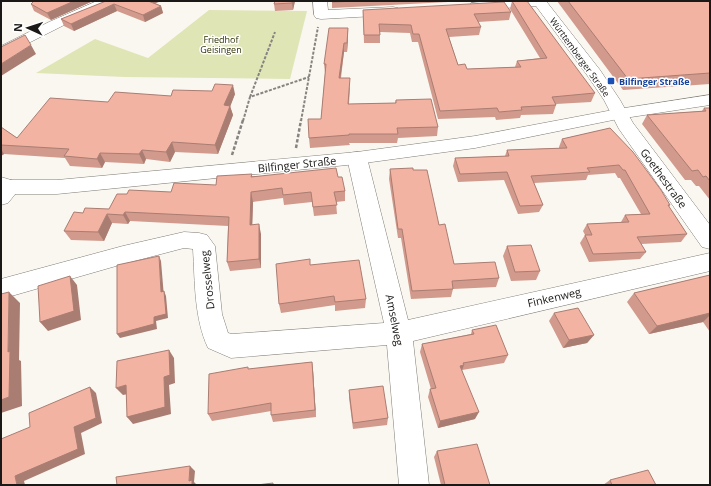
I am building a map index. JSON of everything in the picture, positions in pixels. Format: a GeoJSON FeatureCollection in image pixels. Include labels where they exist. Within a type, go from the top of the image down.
{"type":"FeatureCollection","features":[{"type":"Feature","properties":{"kind":"street"},"geometry":{"type":"LineString","coordinates":[[1,52],[33,34],[82,11],[108,1]]}},
{"type":"Feature","properties":{"kind":"street"},"geometry":{"type":"LineString","coordinates":[[463,7],[539,2]]}},
{"type":"Feature","properties":{"kind":"street","name":"Württemberger Straße"},"geometry":{"type":"LineString","coordinates":[[539,2],[594,73],[612,100],[618,114]]}},
{"type":"Feature","properties":{"kind":"street"},"geometry":{"type":"LineString","coordinates":[[320,8],[408,10]]}},
{"type":"Feature","properties":{"kind":"street","name":"Bilfinger Straße"},"geometry":{"type":"LineString","coordinates":[[4,190],[57,187],[357,158],[475,142],[618,114],[710,100]]}},
{"type":"Feature","properties":{"kind":"street","name":"Goethestraße"},"geometry":{"type":"LineString","coordinates":[[618,114],[710,241]]}},
{"type":"Feature","properties":{"kind":"street","name":"Amselweg"},"geometry":{"type":"LineString","coordinates":[[357,158],[399,333],[414,485]]}},
{"type":"Feature","properties":{"kind":"street","name":"Drosselweg"},"geometry":{"type":"LineString","coordinates":[[1,289],[123,254],[184,240],[199,242],[204,246],[210,314],[218,340],[231,346],[399,333]]}},
{"type":"Feature","properties":{"kind":"street","name":"Finkenweg"},"geometry":{"type":"LineString","coordinates":[[399,333],[710,262]]}},
{"type":"Feature","properties":{"kind":"path"},"geometry":{"type":"LineString","coordinates":[[292,165],[310,77],[320,8]]}},
{"type":"Feature","properties":{"kind":"path"},"geometry":{"type":"LineString","coordinates":[[227,171],[250,97],[275,32]]}},
{"type":"Feature","properties":{"kind":"path"},"geometry":{"type":"LineString","coordinates":[[250,97],[310,77]]}},
{"type":"Feature","properties":{"kind":"green space","name":"Friedhof Geisingen"},"geometry":{"type":"Polygon","coordinates":[[[209,10],[307,11],[290,79],[124,77],[36,73],[95,39],[148,58],[209,10]]]}},
{"type":"Feature","properties":{"kind":"building"},"geometry":{"type":"Polygon","coordinates":[[[34,1],[74,1],[47,13],[31,4],[34,1]]]}},
{"type":"Feature","properties":{"kind":"building"},"geometry":{"type":"Polygon","coordinates":[[[106,1],[148,1],[161,6],[143,15],[114,4],[71,24],[61,19],[106,1]]]}},
{"type":"Feature","properties":{"kind":"building"},"geometry":{"type":"Polygon","coordinates":[[[275,1],[293,1],[292,3],[274,4],[275,1]]]}},
{"type":"Feature","properties":{"kind":"building"},"geometry":{"type":"Polygon","coordinates":[[[332,1],[359,1],[332,2],[332,1]]]}},
{"type":"Feature","properties":{"kind":"building"},"geometry":{"type":"Polygon","coordinates":[[[512,1],[527,1],[595,93],[552,97],[556,105],[521,107],[522,110],[499,112],[497,108],[440,111],[419,34],[413,34],[411,25],[379,24],[380,35],[364,35],[363,10],[504,2],[511,12],[474,14],[481,27],[446,29],[458,65],[465,64],[467,69],[521,67],[517,61],[547,58],[512,1]]]}},
{"type":"Feature","properties":{"kind":"building"},"geometry":{"type":"Polygon","coordinates":[[[568,1],[710,1],[710,73],[628,79],[568,1]]]}},
{"type":"Feature","properties":{"kind":"building"},"geometry":{"type":"Polygon","coordinates":[[[329,28],[348,28],[347,43],[344,43],[339,78],[350,78],[348,104],[396,103],[396,100],[431,99],[438,127],[397,128],[398,134],[349,134],[309,138],[308,119],[321,119],[326,64],[324,64],[329,28]]]}},
{"type":"Feature","properties":{"kind":"building"},"geometry":{"type":"Polygon","coordinates":[[[25,35],[31,45],[1,64],[1,47],[25,35]]]}},
{"type":"Feature","properties":{"kind":"building"},"geometry":{"type":"Polygon","coordinates":[[[215,84],[233,85],[224,105],[230,106],[215,145],[172,142],[166,152],[142,150],[139,154],[100,153],[97,159],[64,156],[69,149],[1,145],[1,127],[17,138],[50,98],[108,102],[115,92],[171,96],[173,90],[212,91],[215,84]]]}},
{"type":"Feature","properties":{"kind":"building"},"geometry":{"type":"Polygon","coordinates":[[[704,108],[710,108],[710,181],[706,176],[703,177],[698,170],[692,171],[647,115],[706,111],[704,108]]]}},
{"type":"Feature","properties":{"kind":"building"},"geometry":{"type":"Polygon","coordinates":[[[610,128],[633,152],[661,190],[670,205],[668,205],[687,234],[637,237],[646,252],[593,254],[585,235],[592,235],[587,224],[629,222],[625,215],[650,214],[625,170],[623,170],[619,165],[587,168],[590,172],[531,176],[543,205],[520,206],[507,172],[460,174],[455,158],[509,156],[507,150],[567,148],[562,139],[610,128]]]}},
{"type":"Feature","properties":{"kind":"building"},"geometry":{"type":"Polygon","coordinates":[[[336,168],[338,177],[342,177],[345,191],[334,192],[337,205],[313,207],[311,192],[283,195],[282,188],[251,192],[250,225],[259,224],[259,259],[227,262],[229,217],[125,212],[123,215],[107,214],[98,232],[64,231],[74,212],[83,213],[85,208],[109,209],[117,194],[127,194],[129,190],[171,192],[174,183],[216,185],[217,176],[252,174],[251,177],[336,168]]]}},
{"type":"Feature","properties":{"kind":"building"},"geometry":{"type":"Polygon","coordinates":[[[413,168],[413,170],[427,170],[439,225],[445,224],[454,264],[495,262],[499,278],[452,281],[453,289],[412,291],[402,229],[398,229],[390,169],[413,168]]]}},
{"type":"Feature","properties":{"kind":"building"},"geometry":{"type":"Polygon","coordinates":[[[531,245],[540,271],[515,272],[507,246],[531,245]]]}},
{"type":"Feature","properties":{"kind":"building"},"geometry":{"type":"Polygon","coordinates":[[[159,256],[161,292],[164,291],[166,314],[154,317],[154,324],[117,334],[117,265],[159,256]]]}},
{"type":"Feature","properties":{"kind":"building"},"geometry":{"type":"Polygon","coordinates":[[[310,259],[310,265],[359,260],[366,299],[335,302],[334,296],[279,304],[276,264],[310,259]]]}},
{"type":"Feature","properties":{"kind":"building"},"geometry":{"type":"Polygon","coordinates":[[[710,275],[710,313],[657,326],[634,293],[710,275]]]}},
{"type":"Feature","properties":{"kind":"building"},"geometry":{"type":"Polygon","coordinates":[[[70,276],[74,311],[40,322],[38,286],[70,276]]]}},
{"type":"Feature","properties":{"kind":"building"},"geometry":{"type":"Polygon","coordinates":[[[9,292],[9,397],[1,400],[1,294],[9,292]]]}},
{"type":"Feature","properties":{"kind":"building"},"geometry":{"type":"Polygon","coordinates":[[[578,308],[594,335],[569,340],[554,313],[578,308]]]}},
{"type":"Feature","properties":{"kind":"building"},"geometry":{"type":"Polygon","coordinates":[[[496,325],[508,355],[463,363],[464,365],[460,366],[479,412],[440,421],[430,389],[436,388],[422,344],[474,334],[472,330],[496,325]]]}},
{"type":"Feature","properties":{"kind":"building"},"geometry":{"type":"Polygon","coordinates":[[[169,350],[170,375],[164,377],[165,407],[127,417],[126,385],[116,388],[117,361],[169,350]]]}},
{"type":"Feature","properties":{"kind":"building"},"geometry":{"type":"Polygon","coordinates":[[[312,362],[315,410],[271,415],[271,403],[208,414],[209,374],[248,367],[248,369],[312,362]]]}},
{"type":"Feature","properties":{"kind":"building"},"geometry":{"type":"Polygon","coordinates":[[[383,386],[388,418],[353,423],[349,390],[383,386]]]}},
{"type":"Feature","properties":{"kind":"building"},"geometry":{"type":"Polygon","coordinates":[[[90,387],[96,418],[74,427],[78,449],[15,476],[17,485],[1,485],[1,439],[30,427],[29,413],[90,387]]]}},
{"type":"Feature","properties":{"kind":"building"},"geometry":{"type":"Polygon","coordinates":[[[477,444],[490,485],[445,485],[437,451],[477,444]]]}},
{"type":"Feature","properties":{"kind":"building"},"geometry":{"type":"Polygon","coordinates":[[[190,466],[189,481],[192,480],[192,485],[117,485],[116,477],[190,466]]]}},
{"type":"Feature","properties":{"kind":"building"},"geometry":{"type":"Polygon","coordinates":[[[648,470],[656,485],[612,485],[610,480],[648,470]]]}},
{"type":"Feature","properties":{"kind":"building"},"geometry":{"type":"Polygon","coordinates":[[[273,483],[273,485],[257,485],[273,483]]]}},
{"type":"Feature","properties":{"kind":"place","name":"Bilfinger Straße"},"geometry":{"type":"Point","coordinates":[611,81]}}]}
